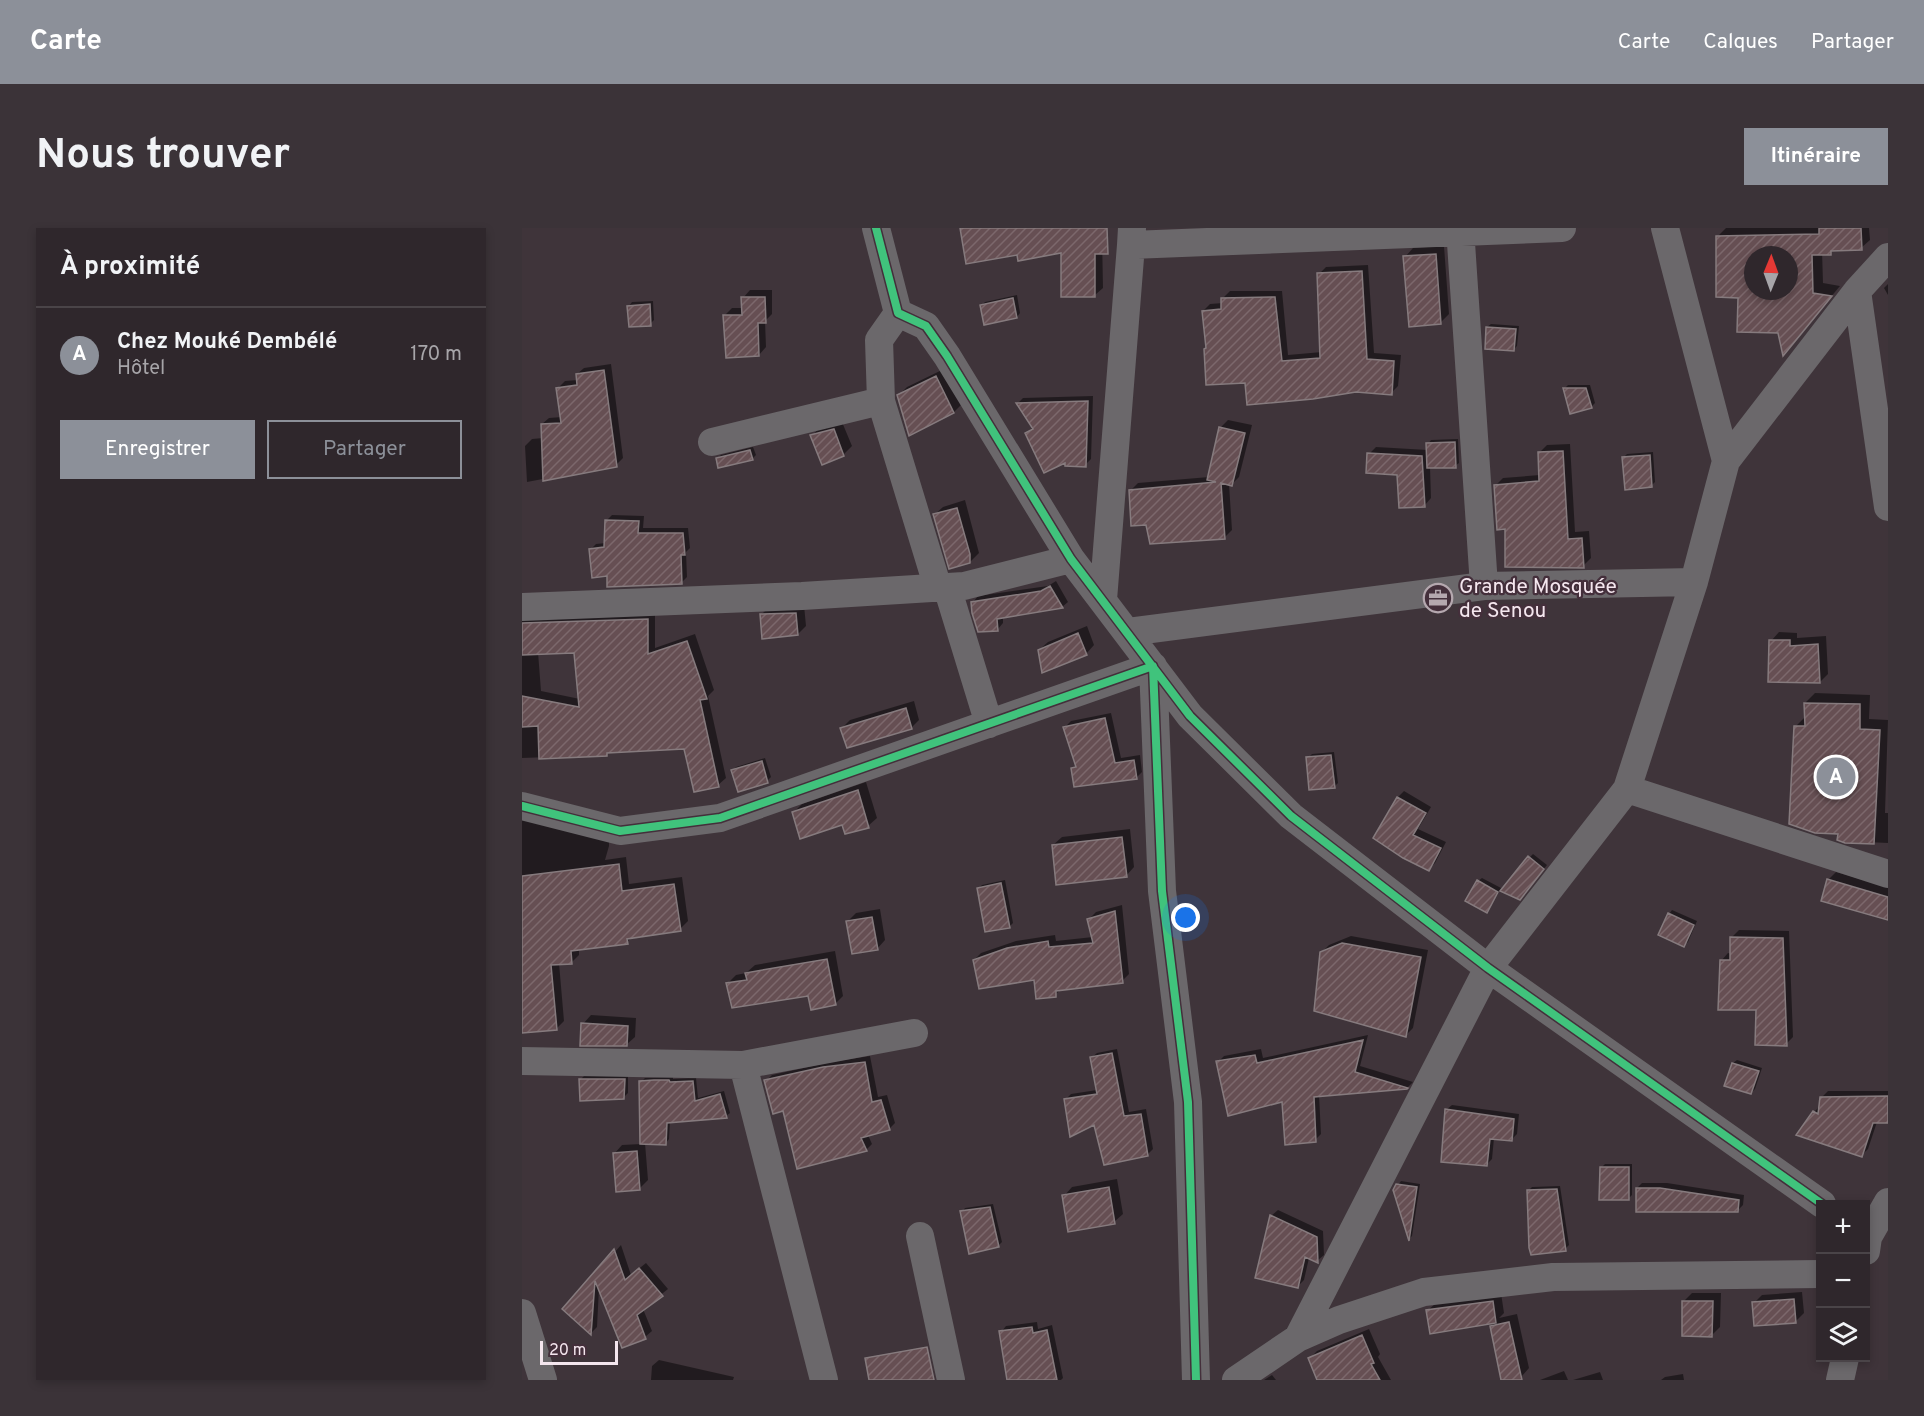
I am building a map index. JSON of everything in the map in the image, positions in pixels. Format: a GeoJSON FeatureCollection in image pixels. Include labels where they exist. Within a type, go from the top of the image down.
{"type":"FeatureCollection","features":[{"type":"Feature","properties":{"kind":"street"},"geometry":{"type":"LineString","coordinates":[[876,228],[898,313],[879,340],[881,401],[989,724]]}},
{"type":"Feature","properties":{"kind":"street"},"geometry":{"type":"LineString","coordinates":[[1103,600],[1132,236],[1562,228]]}},
{"type":"Feature","properties":{"kind":"street"},"geometry":{"type":"LineString","coordinates":[[1665,228],[1726,461]]}},
{"type":"Feature","properties":{"kind":"street"},"geometry":{"type":"LineString","coordinates":[[1460,230],[1484,586]]}},
{"type":"Feature","properties":{"kind":"street"},"geometry":{"type":"LineString","coordinates":[[1298,1338],[1488,968],[1627,789],[1694,582],[1726,461],[1857,291],[1888,257]]}},
{"type":"Feature","properties":{"kind":"street"},"geometry":{"type":"LineString","coordinates":[[1857,291],[1888,507]]}},
{"type":"Feature","properties":{"kind":"street"},"geometry":{"type":"LineString","coordinates":[[898,313],[926,326],[948,356],[1071,559],[1190,716],[1291,816],[1488,968],[1816,1200]]}},
{"type":"Feature","properties":{"kind":"street"},"geometry":{"type":"LineString","coordinates":[[712,442],[881,401]]}},
{"type":"Feature","properties":{"kind":"street"},"geometry":{"type":"LineString","coordinates":[[522,607],[801,596],[964,586],[1071,559]]}},
{"type":"Feature","properties":{"kind":"street"},"geometry":{"type":"LineString","coordinates":[[1128,632],[1484,586],[1694,582]]}},
{"type":"Feature","properties":{"kind":"street"},"geometry":{"type":"LineString","coordinates":[[522,806],[620,831],[720,818],[1154,666]]}},
{"type":"Feature","properties":{"kind":"street"},"geometry":{"type":"LineString","coordinates":[[1154,666],[1162,891],[1188,1102],[1196,1380]]}},
{"type":"Feature","properties":{"kind":"street"},"geometry":{"type":"LineString","coordinates":[[1627,789],[1888,874]]}},
{"type":"Feature","properties":{"kind":"street"},"geometry":{"type":"LineString","coordinates":[[522,1061],[743,1065],[914,1033]]}},
{"type":"Feature","properties":{"kind":"street"},"geometry":{"type":"LineString","coordinates":[[743,1065],[824,1380]]}},
{"type":"Feature","properties":{"kind":"street"},"geometry":{"type":"LineString","coordinates":[[1871,1241],[1888,1202]]}},
{"type":"Feature","properties":{"kind":"street"},"geometry":{"type":"LineString","coordinates":[[920,1236],[951,1380]]}},
{"type":"Feature","properties":{"kind":"street"},"geometry":{"type":"LineString","coordinates":[[1236,1380],[1298,1338],[1340,1320],[1424,1292],[1553,1277],[1816,1274]]}},
{"type":"Feature","properties":{"kind":"street"},"geometry":{"type":"LineString","coordinates":[[522,1313],[543,1380]]}},
{"type":"Feature","properties":{"kind":"street"},"geometry":{"type":"LineString","coordinates":[[1840,1380],[1844,1362]]}},
{"type":"Feature","properties":{"kind":"building"},"geometry":{"type":"Polygon","coordinates":[[[960,228],[1107,228],[1108,254],[1095,254],[1095,297],[1061,297],[1061,253],[1018,261],[1017,255],[966,264],[960,228]]]}},
{"type":"Feature","properties":{"kind":"building"},"geometry":{"type":"Polygon","coordinates":[[[1819,228],[1861,228],[1862,250],[1831,251],[1831,255],[1812,255],[1813,293],[1832,296],[1783,356],[1778,333],[1737,332],[1738,298],[1716,297],[1716,236],[1819,234],[1819,228]]]}},
{"type":"Feature","properties":{"kind":"building"},"geometry":{"type":"Polygon","coordinates":[[[1436,254],[1441,324],[1409,327],[1403,256],[1436,254]]]}},
{"type":"Feature","properties":{"kind":"building"},"geometry":{"type":"Polygon","coordinates":[[[1362,271],[1367,359],[1394,361],[1392,395],[1356,392],[1313,399],[1247,405],[1245,383],[1206,385],[1204,349],[1206,348],[1202,311],[1221,309],[1221,298],[1275,297],[1282,361],[1320,358],[1317,273],[1362,271]]]}},
{"type":"Feature","properties":{"kind":"building"},"geometry":{"type":"Polygon","coordinates":[[[741,297],[765,297],[766,323],[758,323],[759,356],[726,358],[723,315],[742,315],[741,297]]]}},
{"type":"Feature","properties":{"kind":"building"},"geometry":{"type":"Polygon","coordinates":[[[1013,298],[1017,318],[984,325],[980,305],[1013,298]]]}},
{"type":"Feature","properties":{"kind":"building"},"geometry":{"type":"Polygon","coordinates":[[[650,304],[651,326],[629,327],[627,306],[650,304]]]}},
{"type":"Feature","properties":{"kind":"building"},"geometry":{"type":"Polygon","coordinates":[[[1486,327],[1516,329],[1514,351],[1485,349],[1486,327]]]}},
{"type":"Feature","properties":{"kind":"building"},"geometry":{"type":"Polygon","coordinates":[[[604,370],[617,467],[543,481],[541,424],[561,423],[556,388],[577,385],[576,374],[604,370]]]}},
{"type":"Feature","properties":{"kind":"building"},"geometry":{"type":"Polygon","coordinates":[[[936,376],[954,413],[909,436],[897,395],[936,376]]]}},
{"type":"Feature","properties":{"kind":"building"},"geometry":{"type":"Polygon","coordinates":[[[1563,388],[1586,388],[1592,408],[1570,414],[1563,388]]]}},
{"type":"Feature","properties":{"kind":"building"},"geometry":{"type":"Polygon","coordinates":[[[1088,401],[1086,467],[1065,466],[1065,463],[1044,473],[1025,433],[1033,429],[1016,403],[1088,401]]]}},
{"type":"Feature","properties":{"kind":"building"},"geometry":{"type":"Polygon","coordinates":[[[1219,427],[1245,433],[1232,486],[1221,483],[1225,539],[1150,544],[1146,525],[1131,526],[1129,490],[1216,482],[1207,480],[1219,427]]]}},
{"type":"Feature","properties":{"kind":"building"},"geometry":{"type":"Polygon","coordinates":[[[834,429],[844,456],[822,465],[810,435],[834,429]]]}},
{"type":"Feature","properties":{"kind":"building"},"geometry":{"type":"Polygon","coordinates":[[[1455,442],[1456,468],[1427,468],[1426,443],[1455,442]]]}},
{"type":"Feature","properties":{"kind":"building"},"geometry":{"type":"Polygon","coordinates":[[[750,450],[753,460],[718,468],[716,458],[750,450]]]}},
{"type":"Feature","properties":{"kind":"building"},"geometry":{"type":"Polygon","coordinates":[[[1563,451],[1568,539],[1582,538],[1584,568],[1505,567],[1505,529],[1497,530],[1494,485],[1539,481],[1538,452],[1563,451]]]}},
{"type":"Feature","properties":{"kind":"building"},"geometry":{"type":"Polygon","coordinates":[[[1367,453],[1422,456],[1425,507],[1399,508],[1397,475],[1366,473],[1367,453]]]}},
{"type":"Feature","properties":{"kind":"building"},"geometry":{"type":"Polygon","coordinates":[[[1650,455],[1652,487],[1625,490],[1622,457],[1650,455]]]}},
{"type":"Feature","properties":{"kind":"building"},"geometry":{"type":"Polygon","coordinates":[[[957,508],[970,554],[970,563],[949,569],[933,514],[957,508]]]}},
{"type":"Feature","properties":{"kind":"building"},"geometry":{"type":"Polygon","coordinates":[[[605,520],[639,521],[638,533],[683,533],[685,555],[681,555],[682,584],[607,587],[607,576],[592,578],[589,549],[604,547],[605,520]]]}},
{"type":"Feature","properties":{"kind":"building"},"geometry":{"type":"Polygon","coordinates":[[[1050,586],[1063,608],[997,619],[998,631],[978,632],[971,602],[1041,591],[1050,586]]]}},
{"type":"Feature","properties":{"kind":"building"},"geometry":{"type":"Polygon","coordinates":[[[796,613],[798,635],[762,639],[760,614],[796,613]]]}},
{"type":"Feature","properties":{"kind":"building"},"geometry":{"type":"Polygon","coordinates":[[[648,619],[648,654],[687,641],[707,699],[700,700],[719,787],[694,792],[684,749],[539,759],[538,726],[522,727],[522,696],[579,707],[574,653],[522,655],[522,623],[648,619]]]}},
{"type":"Feature","properties":{"kind":"building"},"geometry":{"type":"Polygon","coordinates":[[[1078,633],[1087,655],[1042,673],[1038,650],[1078,633]]]}},
{"type":"Feature","properties":{"kind":"building"},"geometry":{"type":"Polygon","coordinates":[[[1769,640],[1790,640],[1790,646],[1818,644],[1820,683],[1768,682],[1769,640]]]}},
{"type":"Feature","properties":{"kind":"building"},"geometry":{"type":"Polygon","coordinates":[[[1804,703],[1860,704],[1860,729],[1880,730],[1874,844],[1845,843],[1837,840],[1838,834],[1815,833],[1789,824],[1794,726],[1805,726],[1804,703]]]}},
{"type":"Feature","properties":{"kind":"building"},"geometry":{"type":"Polygon","coordinates":[[[906,708],[912,729],[847,748],[840,728],[906,708]]]}},
{"type":"Feature","properties":{"kind":"building"},"geometry":{"type":"Polygon","coordinates":[[[1105,718],[1115,763],[1134,760],[1137,779],[1074,787],[1071,768],[1076,767],[1063,727],[1105,718]]]}},
{"type":"Feature","properties":{"kind":"building"},"geometry":{"type":"Polygon","coordinates":[[[1331,755],[1335,788],[1309,790],[1306,757],[1331,755]]]}},
{"type":"Feature","properties":{"kind":"building"},"geometry":{"type":"Polygon","coordinates":[[[762,761],[768,783],[738,792],[731,770],[762,761]]]}},
{"type":"Feature","properties":{"kind":"building"},"geometry":{"type":"Polygon","coordinates":[[[858,790],[869,828],[845,834],[842,825],[800,839],[792,812],[858,790]]]}},
{"type":"Feature","properties":{"kind":"building"},"geometry":{"type":"Polygon","coordinates":[[[1397,797],[1426,813],[1413,835],[1441,848],[1429,871],[1403,858],[1373,838],[1397,797]]]}},
{"type":"Feature","properties":{"kind":"building"},"geometry":{"type":"Polygon","coordinates":[[[1122,837],[1127,877],[1056,885],[1052,845],[1122,837]]]}},
{"type":"Feature","properties":{"kind":"building"},"geometry":{"type":"Polygon","coordinates":[[[1528,856],[1544,869],[1520,900],[1500,891],[1528,856]]]}},
{"type":"Feature","properties":{"kind":"building"},"geometry":{"type":"Polygon","coordinates":[[[619,864],[622,891],[674,884],[681,931],[627,939],[628,944],[571,951],[572,964],[551,965],[557,1030],[522,1033],[522,876],[619,864]]]}},
{"type":"Feature","properties":{"kind":"building"},"geometry":{"type":"Polygon","coordinates":[[[1827,879],[1888,897],[1888,920],[1821,901],[1827,879]]]}},
{"type":"Feature","properties":{"kind":"building"},"geometry":{"type":"Polygon","coordinates":[[[1477,880],[1498,892],[1487,913],[1465,901],[1477,880]]]}},
{"type":"Feature","properties":{"kind":"building"},"geometry":{"type":"Polygon","coordinates":[[[1001,883],[1010,928],[985,932],[977,888],[1001,883]]]}},
{"type":"Feature","properties":{"kind":"building"},"geometry":{"type":"Polygon","coordinates":[[[1115,911],[1123,983],[1056,991],[1056,997],[1036,999],[1034,980],[979,989],[973,960],[1007,948],[1048,941],[1049,947],[1093,943],[1087,919],[1115,911]]]}},
{"type":"Feature","properties":{"kind":"building"},"geometry":{"type":"Polygon","coordinates":[[[1668,913],[1694,925],[1684,947],[1658,935],[1668,913]]]}},
{"type":"Feature","properties":{"kind":"building"},"geometry":{"type":"Polygon","coordinates":[[[872,917],[878,950],[852,954],[846,921],[872,917]]]}},
{"type":"Feature","properties":{"kind":"building"},"geometry":{"type":"Polygon","coordinates":[[[1730,937],[1783,938],[1787,1046],[1755,1045],[1756,1010],[1718,1010],[1720,960],[1730,960],[1730,937]]]}},
{"type":"Feature","properties":{"kind":"building"},"geometry":{"type":"Polygon","coordinates":[[[1342,943],[1421,957],[1406,1037],[1314,1011],[1320,952],[1342,943]]]}},
{"type":"Feature","properties":{"kind":"building"},"geometry":{"type":"Polygon","coordinates":[[[827,959],[836,1005],[811,1010],[808,996],[732,1008],[726,983],[747,980],[745,973],[827,959]]]}},
{"type":"Feature","properties":{"kind":"building"},"geometry":{"type":"Polygon","coordinates":[[[581,1023],[628,1026],[627,1046],[580,1046],[581,1023]]]}},
{"type":"Feature","properties":{"kind":"building"},"geometry":{"type":"Polygon","coordinates":[[[1363,1040],[1355,1072],[1407,1089],[1314,1097],[1316,1142],[1285,1145],[1282,1102],[1228,1116],[1216,1061],[1255,1055],[1257,1063],[1363,1040]]]}},
{"type":"Feature","properties":{"kind":"building"},"geometry":{"type":"Polygon","coordinates":[[[1112,1053],[1124,1116],[1141,1114],[1148,1156],[1104,1165],[1094,1125],[1070,1137],[1064,1099],[1097,1094],[1090,1057],[1112,1053]]]}},
{"type":"Feature","properties":{"kind":"building"},"geometry":{"type":"Polygon","coordinates":[[[865,1062],[872,1102],[881,1100],[890,1130],[861,1138],[867,1151],[797,1169],[783,1111],[773,1114],[764,1080],[823,1067],[865,1062]]]}},
{"type":"Feature","properties":{"kind":"building"},"geometry":{"type":"Polygon","coordinates":[[[1732,1063],[1759,1071],[1751,1094],[1724,1086],[1732,1063]]]}},
{"type":"Feature","properties":{"kind":"building"},"geometry":{"type":"Polygon","coordinates":[[[579,1079],[625,1079],[624,1099],[580,1101],[579,1079]]]}},
{"type":"Feature","properties":{"kind":"building"},"geometry":{"type":"Polygon","coordinates":[[[639,1081],[693,1081],[695,1101],[720,1094],[727,1118],[667,1123],[666,1145],[640,1144],[639,1081]]]}},
{"type":"Feature","properties":{"kind":"building"},"geometry":{"type":"Polygon","coordinates":[[[1888,1096],[1888,1123],[1873,1123],[1862,1157],[1796,1135],[1813,1111],[1818,1114],[1820,1097],[1888,1096]]]}},
{"type":"Feature","properties":{"kind":"building"},"geometry":{"type":"Polygon","coordinates":[[[1445,1109],[1514,1119],[1512,1141],[1490,1139],[1487,1166],[1441,1162],[1445,1109]]]}},
{"type":"Feature","properties":{"kind":"building"},"geometry":{"type":"Polygon","coordinates":[[[637,1151],[640,1190],[616,1192],[613,1153],[637,1151]]]}},
{"type":"Feature","properties":{"kind":"building"},"geometry":{"type":"Polygon","coordinates":[[[1600,1167],[1629,1167],[1629,1200],[1599,1200],[1600,1167]]]}},
{"type":"Feature","properties":{"kind":"building"},"geometry":{"type":"Polygon","coordinates":[[[1396,1184],[1417,1187],[1409,1241],[1393,1190],[1396,1184]]]}},
{"type":"Feature","properties":{"kind":"building"},"geometry":{"type":"Polygon","coordinates":[[[1109,1187],[1115,1224],[1068,1232],[1062,1195],[1109,1187]]]}},
{"type":"Feature","properties":{"kind":"building"},"geometry":{"type":"Polygon","coordinates":[[[1636,1188],[1660,1188],[1739,1200],[1738,1212],[1636,1212],[1636,1188]]]}},
{"type":"Feature","properties":{"kind":"building"},"geometry":{"type":"Polygon","coordinates":[[[1557,1189],[1566,1251],[1531,1255],[1527,1190],[1557,1189]]]}},
{"type":"Feature","properties":{"kind":"building"},"geometry":{"type":"Polygon","coordinates":[[[990,1207],[999,1247],[969,1254],[960,1211],[990,1207]]]}},
{"type":"Feature","properties":{"kind":"building"},"geometry":{"type":"Polygon","coordinates":[[[1270,1215],[1317,1237],[1318,1263],[1305,1257],[1298,1288],[1255,1278],[1270,1215]]]}},
{"type":"Feature","properties":{"kind":"building"},"geometry":{"type":"Polygon","coordinates":[[[614,1249],[625,1280],[639,1268],[663,1296],[637,1315],[646,1339],[622,1348],[595,1281],[591,1335],[562,1309],[614,1249]]]}},
{"type":"Feature","properties":{"kind":"building"},"geometry":{"type":"Polygon","coordinates":[[[1794,1299],[1796,1323],[1754,1326],[1752,1302],[1794,1299]]]}},
{"type":"Feature","properties":{"kind":"building"},"geometry":{"type":"Polygon","coordinates":[[[1493,1301],[1496,1323],[1430,1334],[1426,1310],[1493,1301]]]}},
{"type":"Feature","properties":{"kind":"building"},"geometry":{"type":"Polygon","coordinates":[[[1682,1301],[1713,1301],[1712,1337],[1682,1336],[1682,1301]]]}},
{"type":"Feature","properties":{"kind":"building"},"geometry":{"type":"Polygon","coordinates":[[[1509,1322],[1522,1380],[1501,1380],[1490,1326],[1509,1322]]]}},
{"type":"Feature","properties":{"kind":"building"},"geometry":{"type":"Polygon","coordinates":[[[1032,1327],[1033,1333],[1047,1330],[1057,1380],[1007,1380],[999,1331],[1032,1327]]]}},
{"type":"Feature","properties":{"kind":"building"},"geometry":{"type":"Polygon","coordinates":[[[1362,1335],[1374,1363],[1371,1364],[1380,1380],[1317,1380],[1308,1358],[1362,1335]]]}},
{"type":"Feature","properties":{"kind":"building"},"geometry":{"type":"Polygon","coordinates":[[[927,1347],[934,1380],[869,1380],[865,1358],[927,1347]]]}},
{"type":"Feature","properties":{"kind":"cycle path"},"geometry":{"type":"LineString","coordinates":[[876,228],[898,313],[926,326],[947,356],[1071,559],[1190,716],[1291,816],[1488,968],[1816,1200]]}},
{"type":"Feature","properties":{"kind":"cycle path"},"geometry":{"type":"LineString","coordinates":[[522,806],[620,831],[720,818],[1153,666],[1162,891],[1188,1102],[1196,1380]]}},
{"type":"Feature","properties":{"kind":"place","name":"Grande Mosquée de Senou"},"geometry":{"type":"Point","coordinates":[1438,598]}},
{"type":"Feature","properties":{"kind":"place","name":"Chez Mouké Dembélé"},"geometry":{"type":"Point","coordinates":[1836,777]}}]}
